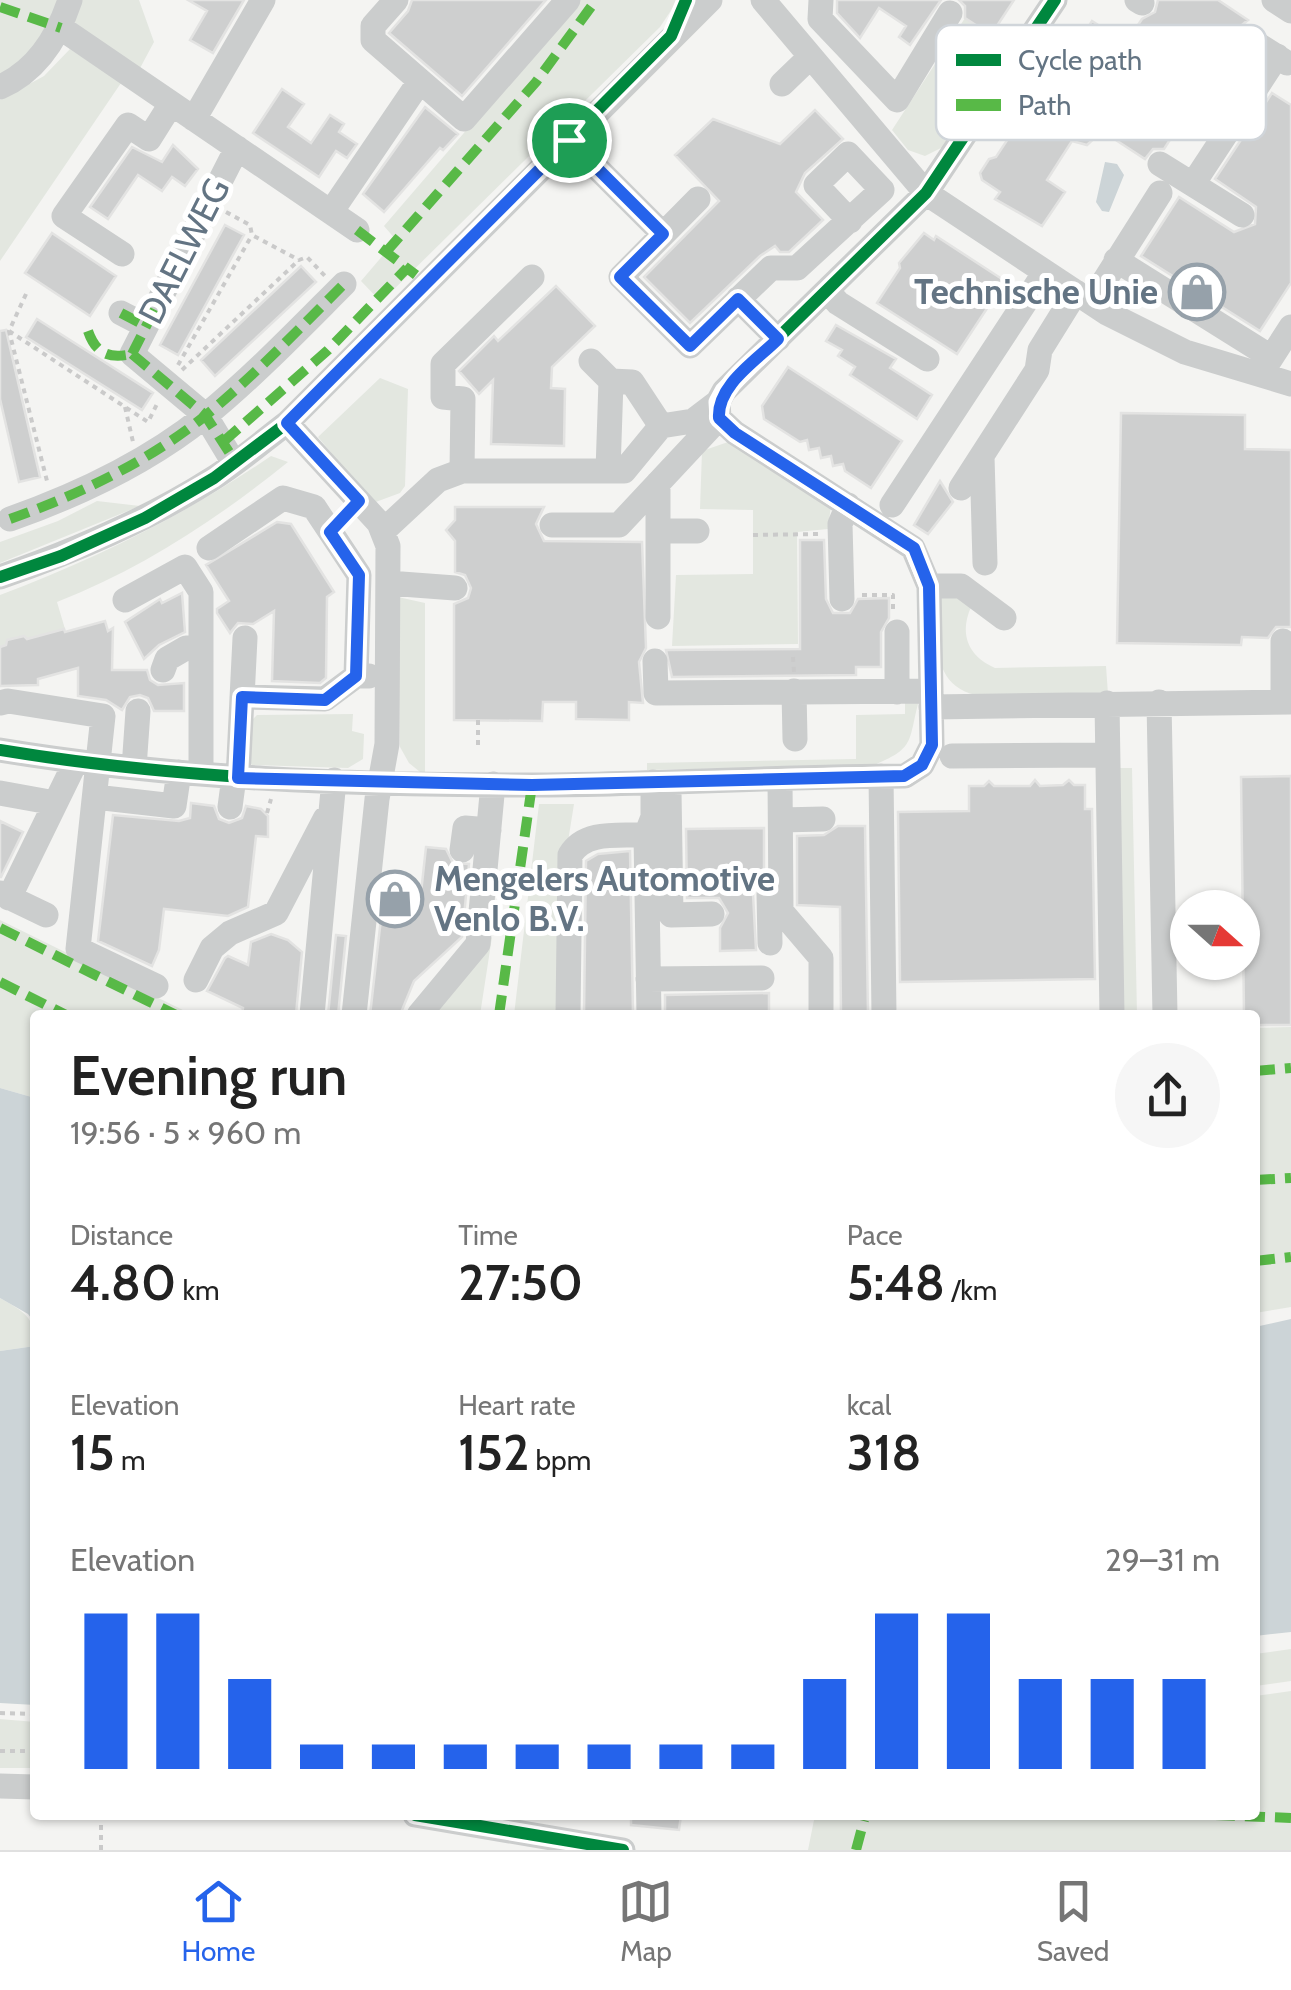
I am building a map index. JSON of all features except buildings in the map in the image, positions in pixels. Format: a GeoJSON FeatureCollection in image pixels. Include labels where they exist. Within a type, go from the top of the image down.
{"type":"FeatureCollection","features":[{"type":"Feature","properties":{"kind":"street"},"geometry":{"type":"LineString","coordinates":[[0,88],[39,59],[61,28],[70,0]]}},
{"type":"Feature","properties":{"kind":"street"},"geometry":{"type":"LineString","coordinates":[[194,119],[264,0]]}},
{"type":"Feature","properties":{"kind":"street"},"geometry":{"type":"LineString","coordinates":[[396,0],[370,33],[464,118],[568,0]]}},
{"type":"Feature","properties":{"kind":"street"},"geometry":{"type":"LineString","coordinates":[[0,578],[145,518],[234,463],[287,423],[710,0]]}},
{"type":"Feature","properties":{"kind":"street"},"geometry":{"type":"LineString","coordinates":[[764,0],[926,193],[1083,297],[1185,352],[1265,367]]}},
{"type":"Feature","properties":{"kind":"street"},"geometry":{"type":"LineString","coordinates":[[821,0],[820,20],[897,100],[936,36]]}},
{"type":"Feature","properties":{"kind":"street"},"geometry":{"type":"LineString","coordinates":[[1038,25],[1055,0]]}},
{"type":"Feature","properties":{"kind":"street"},"geometry":{"type":"LineString","coordinates":[[1274,0],[1291,11]]}},
{"type":"Feature","properties":{"kind":"street"},"geometry":{"type":"LineString","coordinates":[[943,25],[950,13]]}},
{"type":"Feature","properties":{"kind":"street","name":"DAELWEG"},"geometry":{"type":"LineString","coordinates":[[61,28],[356,230]]}},
{"type":"Feature","properties":{"kind":"street"},"geometry":{"type":"LineString","coordinates":[[782,84],[809,58]]}},
{"type":"Feature","properties":{"kind":"street"},"geometry":{"type":"LineString","coordinates":[[1266,85],[1284,61]]}},
{"type":"Feature","properties":{"kind":"street"},"geometry":{"type":"LineString","coordinates":[[330,212],[420,81]]}},
{"type":"Feature","properties":{"kind":"street"},"geometry":{"type":"LineString","coordinates":[[867,124],[887,90]]}},
{"type":"Feature","properties":{"kind":"street"},"geometry":{"type":"LineString","coordinates":[[122,254],[64,216],[128,126],[149,139],[171,104]]}},
{"type":"Feature","properties":{"kind":"street"},"geometry":{"type":"LineString","coordinates":[[569,140],[663,234]]}},
{"type":"Feature","properties":{"kind":"street"},"geometry":{"type":"LineString","coordinates":[[552,525],[619,525],[718,410],[724,391],[926,193],[961,140]]}},
{"type":"Feature","properties":{"kind":"street"},"geometry":{"type":"LineString","coordinates":[[1193,184],[1226,140]]}},
{"type":"Feature","properties":{"kind":"street","name":"DAELWEG"},"geometry":{"type":"LineString","coordinates":[[169,382],[132,354],[237,148]]}},
{"type":"Feature","properties":{"kind":"street"},"geometry":{"type":"LineString","coordinates":[[1160,164],[1242,215]]}},
{"type":"Feature","properties":{"kind":"street"},"geometry":{"type":"LineString","coordinates":[[961,488],[1038,370],[1040,350],[1116,260],[1160,193]]}},
{"type":"Feature","properties":{"kind":"street"},"geometry":{"type":"LineString","coordinates":[[698,199],[620,277],[690,346],[770,268],[797,268],[850,221]]}},
{"type":"Feature","properties":{"kind":"street"},"geometry":{"type":"LineString","coordinates":[[1116,260],[1291,384]]}},
{"type":"Feature","properties":{"kind":"street"},"geometry":{"type":"LineString","coordinates":[[892,505],[1046,272]]}},
{"type":"Feature","properties":{"kind":"street"},"geometry":{"type":"LineString","coordinates":[[462,471],[463,399],[443,397],[443,364],[532,277]]}},
{"type":"Feature","properties":{"kind":"street"},"geometry":{"type":"LineString","coordinates":[[10,519],[53,504],[148,455],[206,415],[341,287]]}},
{"type":"Feature","properties":{"kind":"street"},"geometry":{"type":"LineString","coordinates":[[828,292],[838,303],[927,358]]}},
{"type":"Feature","properties":{"kind":"street"},"geometry":{"type":"LineString","coordinates":[[738,299],[778,339]]}},
{"type":"Feature","properties":{"kind":"street"},"geometry":{"type":"LineString","coordinates":[[121,313],[146,326]]}},
{"type":"Feature","properties":{"kind":"street"},"geometry":{"type":"LineString","coordinates":[[1265,367],[1291,326]]}},
{"type":"Feature","properties":{"kind":"street"},"geometry":{"type":"LineString","coordinates":[[591,361],[611,380],[632,382],[662,426]]}},
{"type":"Feature","properties":{"kind":"street"},"geometry":{"type":"LineString","coordinates":[[608,471],[611,380]]}},
{"type":"Feature","properties":{"kind":"street"},"geometry":{"type":"LineString","coordinates":[[169,382],[206,415],[234,463]]}},
{"type":"Feature","properties":{"kind":"street"},"geometry":{"type":"LineString","coordinates":[[383,532],[438,480],[462,471],[624,471],[662,426],[692,421],[718,410]]}},
{"type":"Feature","properties":{"kind":"street"},"geometry":{"type":"LineString","coordinates":[[0,750],[86,764],[333,792],[382,781],[493,784],[904,776],[922,765],[932,745],[929,586],[914,548],[735,433],[718,410]]}},
{"type":"Feature","properties":{"kind":"street"},"geometry":{"type":"LineString","coordinates":[[287,423],[359,501],[383,532],[388,546],[382,781],[355,1010]]}},
{"type":"Feature","properties":{"kind":"street"},"geometry":{"type":"LineString","coordinates":[[982,456],[984,563]]}},
{"type":"Feature","properties":{"kind":"street"},"geometry":{"type":"LineString","coordinates":[[658,483],[658,617]]}},
{"type":"Feature","properties":{"kind":"street"},"geometry":{"type":"LineString","coordinates":[[208,548],[283,498],[314,507],[359,575],[356,676]]}},
{"type":"Feature","properties":{"kind":"street"},"geometry":{"type":"LineString","coordinates":[[330,532],[359,501]]}},
{"type":"Feature","properties":{"kind":"street"},"geometry":{"type":"LineString","coordinates":[[842,599],[840,534],[848,506]]}},
{"type":"Feature","properties":{"kind":"street"},"geometry":{"type":"LineString","coordinates":[[658,531],[697,531]]}},
{"type":"Feature","properties":{"kind":"street"},"geometry":{"type":"LineString","coordinates":[[94,797],[174,806],[190,773],[201,648],[200,592],[185,566],[125,600]]}},
{"type":"Feature","properties":{"kind":"street"},"geometry":{"type":"LineString","coordinates":[[388,583],[454,588]]}},
{"type":"Feature","properties":{"kind":"street"},"geometry":{"type":"LineString","coordinates":[[929,586],[961,586],[1004,618]]}},
{"type":"Feature","properties":{"kind":"street"},"geometry":{"type":"LineString","coordinates":[[897,632],[897,692]]}},
{"type":"Feature","properties":{"kind":"street"},"geometry":{"type":"LineString","coordinates":[[230,808],[236,778],[245,638]]}},
{"type":"Feature","properties":{"kind":"street"},"geometry":{"type":"LineString","coordinates":[[655,661],[656,693],[897,692],[931,699],[1287,702],[1283,642]]}},
{"type":"Feature","properties":{"kind":"street"},"geometry":{"type":"LineString","coordinates":[[163,670],[166,659],[186,648],[201,648]]}},
{"type":"Feature","properties":{"kind":"street"},"geometry":{"type":"LineString","coordinates":[[242,697],[325,700],[356,676],[387,677]]}},
{"type":"Feature","properties":{"kind":"street"},"geometry":{"type":"LineString","coordinates":[[794,691],[795,739]]}},
{"type":"Feature","properties":{"kind":"street"},"geometry":{"type":"LineString","coordinates":[[1159,702],[1165,1010]]}},
{"type":"Feature","properties":{"kind":"street"},"geometry":{"type":"LineString","coordinates":[[0,703],[104,716],[86,764],[55,803],[4,896],[46,914]]}},
{"type":"Feature","properties":{"kind":"street"},"geometry":{"type":"LineString","coordinates":[[1106,703],[1112,1010]]}},
{"type":"Feature","properties":{"kind":"street"},"geometry":{"type":"LineString","coordinates":[[134,768],[138,711]]}},
{"type":"Feature","properties":{"kind":"street"},"geometry":{"type":"LineString","coordinates":[[952,756],[1108,755]]}},
{"type":"Feature","properties":{"kind":"street"},"geometry":{"type":"LineString","coordinates":[[86,764],[94,797],[78,949],[156,986]]}},
{"type":"Feature","properties":{"kind":"street"},"geometry":{"type":"LineString","coordinates":[[880,776],[884,1010]]}},
{"type":"Feature","properties":{"kind":"street"},"geometry":{"type":"LineString","coordinates":[[774,779],[781,820],[781,912],[821,958],[822,1010]]}},
{"type":"Feature","properties":{"kind":"street"},"geometry":{"type":"LineString","coordinates":[[770,943],[774,779]]}},
{"type":"Feature","properties":{"kind":"street"},"geometry":{"type":"LineString","coordinates":[[649,1010],[646,835],[661,782]]}},
{"type":"Feature","properties":{"kind":"street"},"geometry":{"type":"LineString","coordinates":[[661,782],[670,914],[712,914]]}},
{"type":"Feature","properties":{"kind":"street"},"geometry":{"type":"LineString","coordinates":[[423,1010],[478,944],[493,784]]}},
{"type":"Feature","properties":{"kind":"street"},"geometry":{"type":"LineString","coordinates":[[196,980],[212,948],[230,933],[276,913],[333,792]]}},
{"type":"Feature","properties":{"kind":"street"},"geometry":{"type":"LineString","coordinates":[[312,1010],[333,792]]}},
{"type":"Feature","properties":{"kind":"street"},"geometry":{"type":"LineString","coordinates":[[0,793],[55,803]]}},
{"type":"Feature","properties":{"kind":"street"},"geometry":{"type":"LineString","coordinates":[[781,820],[823,819]]}},
{"type":"Feature","properties":{"kind":"street"},"geometry":{"type":"LineString","coordinates":[[462,850],[465,828],[489,830]]}},
{"type":"Feature","properties":{"kind":"street"},"geometry":{"type":"LineString","coordinates":[[568,1010],[568,864],[576,844],[588,838],[646,835]]}},
{"type":"Feature","properties":{"kind":"street"},"geometry":{"type":"LineString","coordinates":[[248,911],[276,913]]}},
{"type":"Feature","properties":{"kind":"street"},"geometry":{"type":"LineString","coordinates":[[648,979],[762,978]]}},
{"type":"Feature","properties":{"kind":"street"},"geometry":{"type":"LineString","coordinates":[[0,1786],[30,1787]]}},
{"type":"Feature","properties":{"kind":"street"},"geometry":{"type":"LineString","coordinates":[[444,1820],[623,1850]]}},
{"type":"Feature","properties":{"kind":"path"},"geometry":{"type":"LineString","coordinates":[[211,199],[250,225],[252,235],[299,260]]}},
{"type":"Feature","properties":{"kind":"path"},"geometry":{"type":"LineString","coordinates":[[169,382],[299,260],[307,257],[341,287]]}},
{"type":"Feature","properties":{"kind":"path"},"geometry":{"type":"LineString","coordinates":[[13,286],[42,303]]}},
{"type":"Feature","properties":{"kind":"path"},"geometry":{"type":"LineString","coordinates":[[26,294],[9,331],[53,504]]}},
{"type":"Feature","properties":{"kind":"path"},"geometry":{"type":"LineString","coordinates":[[125,407],[133,441],[148,455]]}},
{"type":"Feature","properties":{"kind":"path"},"geometry":{"type":"LineString","coordinates":[[753,535],[840,534]]}},
{"type":"Feature","properties":{"kind":"path"},"geometry":{"type":"LineString","coordinates":[[871,595],[892,594],[892,625],[897,632]]}},
{"type":"Feature","properties":{"kind":"path"},"geometry":{"type":"LineString","coordinates":[[478,720],[478,746]]}},
{"type":"Feature","properties":{"kind":"path"},"geometry":{"type":"LineString","coordinates":[[0,1713],[30,1714]]}},
{"type":"Feature","properties":{"kind":"path"},"geometry":{"type":"LineString","coordinates":[[0,1751],[30,1751]]}},
{"type":"Feature","properties":{"kind":"path"},"geometry":{"type":"LineString","coordinates":[[101,1820],[101,1850]]}},
{"type":"Feature","properties":{"kind":"shaded area"},"geometry":{"type":"Polygon","coordinates":[[[0,0],[59,0],[32,53],[0,78],[0,0]]]}},
{"type":"Feature","properties":{"kind":"shaded area"},"geometry":{"type":"Polygon","coordinates":[[[79,0],[139,0],[154,42],[139,70],[74,22],[79,0]]]}},
{"type":"Feature","properties":{"kind":"shaded area"},"geometry":{"type":"Polygon","coordinates":[[[578,0],[678,0],[660,27],[381,302],[361,281],[396,240],[384,226],[578,0]]]}},
{"type":"Feature","properties":{"kind":"shaded area"},"geometry":{"type":"Polygon","coordinates":[[[70,49],[121,83],[0,261],[0,100],[44,76],[70,49]]]}},
{"type":"Feature","properties":{"kind":"shaded area"},"geometry":{"type":"Polygon","coordinates":[[[936,62],[936,140],[948,140],[943,147],[925,156],[908,150],[892,130],[936,62]]]}},
{"type":"Feature","properties":{"kind":"shaded area"},"geometry":{"type":"Polygon","coordinates":[[[1105,162],[1117,164],[1124,175],[1109,212],[1102,211],[1096,202],[1105,162]]]}},
{"type":"Feature","properties":{"kind":"shaded area"},"geometry":{"type":"Polygon","coordinates":[[[380,378],[408,389],[405,486],[400,493],[373,503],[318,437],[380,378]]]}},
{"type":"Feature","properties":{"kind":"shaded area"},"geometry":{"type":"Polygon","coordinates":[[[731,441],[831,505],[828,529],[797,532],[798,644],[672,646],[676,575],[753,574],[753,510],[700,509],[702,451],[731,441]]]}},
{"type":"Feature","properties":{"kind":"shaded area"},"geometry":{"type":"Polygon","coordinates":[[[271,456],[288,462],[234,504],[149,558],[57,602],[65,629],[0,647],[0,595],[140,534],[271,456]]]}},
{"type":"Feature","properties":{"kind":"shaded area"},"geometry":{"type":"Polygon","coordinates":[[[97,501],[140,506],[0,563],[0,542],[58,521],[97,501]]]}},
{"type":"Feature","properties":{"kind":"shaded area"},"geometry":{"type":"Polygon","coordinates":[[[939,595],[957,595],[971,607],[966,626],[968,643],[986,663],[995,668],[1106,666],[1108,694],[976,695],[960,689],[943,669],[940,656],[939,595]]]}},
{"type":"Feature","properties":{"kind":"shaded area"},"geometry":{"type":"Polygon","coordinates":[[[398,597],[425,603],[425,776],[409,763],[400,747],[398,597]]]}},
{"type":"Feature","properties":{"kind":"shaded area"},"geometry":{"type":"Polygon","coordinates":[[[905,699],[919,700],[908,741],[897,753],[874,765],[647,770],[647,763],[856,759],[856,715],[905,714],[905,699]]]}},
{"type":"Feature","properties":{"kind":"shaded area"},"geometry":{"type":"Polygon","coordinates":[[[353,714],[352,731],[364,734],[363,759],[348,768],[252,765],[247,757],[250,722],[257,715],[353,714]]]}},
{"type":"Feature","properties":{"kind":"shaded area"},"geometry":{"type":"Polygon","coordinates":[[[1108,768],[1132,768],[1137,1010],[1120,1010],[1108,768]]]}},
{"type":"Feature","properties":{"kind":"shaded area"},"geometry":{"type":"Polygon","coordinates":[[[539,804],[574,804],[562,879],[563,1010],[515,1010],[539,804]]]}},
{"type":"Feature","properties":{"kind":"shaded area"},"geometry":{"type":"Polygon","coordinates":[[[0,920],[183,1010],[30,1010],[30,1097],[0,1088],[0,920]]]}},
{"type":"Feature","properties":{"kind":"shaded area"},"geometry":{"type":"Polygon","coordinates":[[[492,937],[481,1010],[434,1010],[482,944],[492,937]]]}},
{"type":"Feature","properties":{"kind":"shaded area"},"geometry":{"type":"Polygon","coordinates":[[[1291,1027],[1291,1307],[1260,1312],[1260,1028],[1291,1027]]]}},
{"type":"Feature","properties":{"kind":"shaded area"},"geometry":{"type":"Polygon","coordinates":[[[0,1088],[30,1097],[30,1317],[0,1298],[0,1088]]]}},
{"type":"Feature","properties":{"kind":"shaded area"},"geometry":{"type":"Polygon","coordinates":[[[0,1298],[30,1321],[30,1347],[0,1351],[0,1298]]]}},
{"type":"Feature","properties":{"kind":"shaded area"},"geometry":{"type":"Polygon","coordinates":[[[1291,1319],[1291,1632],[1260,1635],[1260,1326],[1291,1319]]]}},
{"type":"Feature","properties":{"kind":"shaded area"},"geometry":{"type":"Polygon","coordinates":[[[30,1347],[30,1705],[0,1703],[0,1351],[30,1347]]]}},
{"type":"Feature","properties":{"kind":"shaded area"},"geometry":{"type":"Polygon","coordinates":[[[1291,1649],[1291,1681],[1260,1685],[1260,1653],[1291,1649]]]}},
{"type":"Feature","properties":{"kind":"shaded area"},"geometry":{"type":"Polygon","coordinates":[[[1291,1691],[1291,1850],[808,1850],[814,1820],[1260,1820],[1260,1695],[1291,1691]]]}},
{"type":"Feature","properties":{"kind":"shaded area"},"geometry":{"type":"Polygon","coordinates":[[[0,1719],[30,1722],[30,1768],[0,1768],[0,1719]]]}},
{"type":"Feature","properties":{"kind":"marked path"},"geometry":{"type":"LineString","coordinates":[[386,252],[536,82],[596,0]]}},
{"type":"Feature","properties":{"kind":"marked path"},"geometry":{"type":"LineString","coordinates":[[0,7],[61,28]]}},
{"type":"Feature","properties":{"kind":"marked path"},"geometry":{"type":"LineString","coordinates":[[132,354],[213,194]]}},
{"type":"Feature","properties":{"kind":"marked path"},"geometry":{"type":"LineString","coordinates":[[357,230],[416,275]]}},
{"type":"Feature","properties":{"kind":"marked path"},"geometry":{"type":"LineString","coordinates":[[223,442],[328,350],[407,268]]}},
{"type":"Feature","properties":{"kind":"marked path"},"geometry":{"type":"LineString","coordinates":[[10,519],[112,475],[183,432],[241,385],[344,284]]}},
{"type":"Feature","properties":{"kind":"marked path"},"geometry":{"type":"LineString","coordinates":[[121,313],[146,326]]}},
{"type":"Feature","properties":{"kind":"marked path"},"geometry":{"type":"LineString","coordinates":[[88,331],[104,353],[132,354]]}},
{"type":"Feature","properties":{"kind":"marked path"},"geometry":{"type":"LineString","coordinates":[[132,354],[205,415],[229,452]]}},
{"type":"Feature","properties":{"kind":"marked path"},"geometry":{"type":"LineString","coordinates":[[500,1010],[532,785]]}},
{"type":"Feature","properties":{"kind":"marked path"},"geometry":{"type":"LineString","coordinates":[[0,928],[166,1010]]}},
{"type":"Feature","properties":{"kind":"marked path"},"geometry":{"type":"LineString","coordinates":[[0,982],[56,1010]]}},
{"type":"Feature","properties":{"kind":"marked path"},"geometry":{"type":"LineString","coordinates":[[1260,1071],[1291,1068]]}},
{"type":"Feature","properties":{"kind":"marked path"},"geometry":{"type":"LineString","coordinates":[[1260,1180],[1291,1178]]}},
{"type":"Feature","properties":{"kind":"marked path"},"geometry":{"type":"LineString","coordinates":[[1260,1260],[1291,1257]]}},
{"type":"Feature","properties":{"kind":"marked path"},"geometry":{"type":"LineString","coordinates":[[1260,1817],[1291,1818]]}},
{"type":"Feature","properties":{"kind":"marked path"},"geometry":{"type":"LineString","coordinates":[[856,1850],[864,1820]]}},
{"type":"Feature","properties":{"kind":"cycle path"},"geometry":{"type":"LineString","coordinates":[[0,577],[61,556],[145,518],[214,478],[287,423],[671,36],[686,0]]}},
{"type":"Feature","properties":{"kind":"cycle path"},"geometry":{"type":"LineString","coordinates":[[1038,25],[1055,0]]}},
{"type":"Feature","properties":{"kind":"cycle path"},"geometry":{"type":"LineString","coordinates":[[0,750],[198,774],[398,784],[578,785],[905,776],[922,765],[932,745],[929,586],[913,548],[735,433],[719,418],[718,402],[724,391],[926,193],[961,140]]}},
{"type":"Feature","properties":{"kind":"cycle path"},"geometry":{"type":"LineString","coordinates":[[445,1820],[623,1850]]}},
{"type":"Feature","properties":{"kind":"place","name":"Technische Unie"},"geometry":{"type":"Point","coordinates":[1197,292]}},
{"type":"Feature","properties":{"kind":"place","name":"Mengelers Automotive Venlo B.V."},"geometry":{"type":"Point","coordinates":[395,899]}},
{"type":"Feature","properties":{"kind":"route"},"geometry":{"type":"LineString","coordinates":[[569,140],[663,234],[620,277],[690,346],[738,299],[778,339],[724,391],[718,402],[719,418],[735,433],[914,548],[929,586],[932,745],[922,765],[904,776],[532,785],[238,778],[242,697],[325,700],[356,676],[359,575],[330,532],[359,501],[287,423],[569,140]]}}]}
